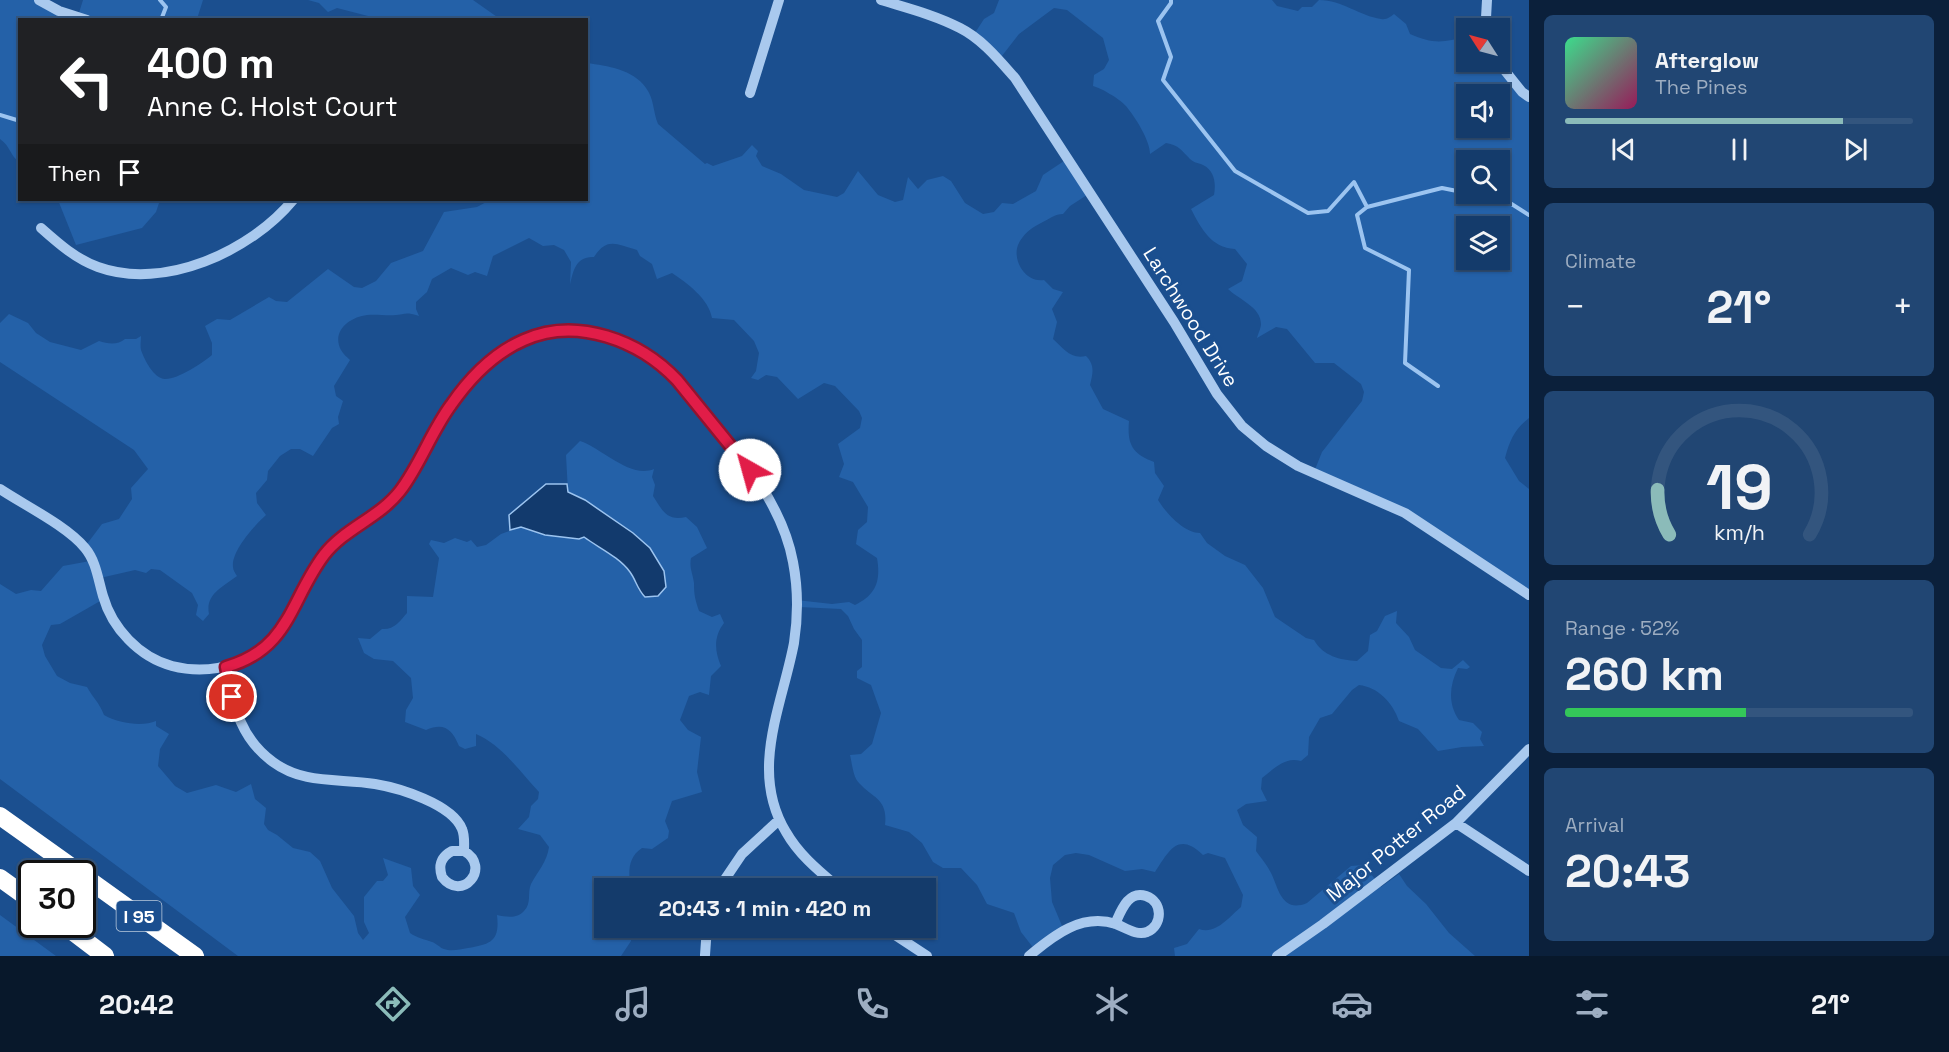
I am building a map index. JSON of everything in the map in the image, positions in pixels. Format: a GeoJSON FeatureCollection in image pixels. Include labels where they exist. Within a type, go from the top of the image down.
{"type":"FeatureCollection","features":[{"type":"Feature","properties":{"kind":"highway","name":"I 95"},"geometry":{"type":"LineString","coordinates":[[0,816],[61,860]]}},
{"type":"Feature","properties":{"kind":"highway"},"geometry":{"type":"LineString","coordinates":[[0,878],[18,891]]}},
{"type":"Feature","properties":{"kind":"highway","name":"I 95"},"geometry":{"type":"LineString","coordinates":[[96,885],[195,956]]}},
{"type":"Feature","properties":{"kind":"highway","name":"I 95"},"geometry":{"type":"LineString","coordinates":[[81,938],[105,956]]}},
{"type":"Feature","properties":{"kind":"street"},"geometry":{"type":"LineString","coordinates":[[39,0],[60,11],[81,18]]}},
{"type":"Feature","properties":{"kind":"street"},"geometry":{"type":"LineString","coordinates":[[750,93],[779,0]]}},
{"type":"Feature","properties":{"kind":"street","name":"Larchwood Drive"},"geometry":{"type":"LineString","coordinates":[[881,0],[893,2],[962,29],[991,51],[1015,78],[1174,322],[1217,394],[1242,426],[1266,446],[1298,466],[1405,513],[1529,596]]}},
{"type":"Feature","properties":{"kind":"street"},"geometry":{"type":"LineString","coordinates":[[1486,18],[1487,0]]}},
{"type":"Feature","properties":{"kind":"street"},"geometry":{"type":"LineString","coordinates":[[1506,72],[1529,97]]}},
{"type":"Feature","properties":{"kind":"street"},"geometry":{"type":"LineString","coordinates":[[42,228],[76,257],[99,267],[126,274],[159,275],[194,265],[232,249],[268,226],[292,201]]}},
{"type":"Feature","properties":{"kind":"street"},"geometry":{"type":"LineString","coordinates":[[0,489],[60,528],[86,550],[100,580],[109,612],[128,639],[141,650],[154,659],[186,669],[226,667],[250,657],[276,637],[286,624],[325,555],[349,531],[387,506],[400,490],[451,405],[473,377],[491,361],[526,339],[547,333],[568,331],[610,336],[632,345],[651,357],[677,380],[760,484],[785,533],[793,559],[797,585],[796,612],[794,641],[774,722],[769,754],[771,795],[784,831],[801,853],[828,878]]}},
{"type":"Feature","properties":{"kind":"street"},"geometry":{"type":"LineString","coordinates":[[226,667],[236,713],[242,726],[251,741],[274,763],[302,776],[318,780],[376,784],[419,797],[443,809],[458,821],[465,838],[464,851]]}},
{"type":"Feature","properties":{"kind":"street","name":"Major Potter Road"},"geometry":{"type":"LineString","coordinates":[[1277,956],[1456,823],[1529,749]]}},
{"type":"Feature","properties":{"kind":"street"},"geometry":{"type":"LineString","coordinates":[[726,878],[742,855],[779,820]]}},
{"type":"Feature","properties":{"kind":"street"},"geometry":{"type":"LineString","coordinates":[[1456,823],[1529,871]]}},
{"type":"Feature","properties":{"kind":"street"},"geometry":{"type":"LineString","coordinates":[[1029,956],[1065,929],[1075,925],[1094,921],[1115,924]]}},
{"type":"Feature","properties":{"kind":"street"},"geometry":{"type":"LineString","coordinates":[[706,956],[707,938]]}},
{"type":"Feature","properties":{"kind":"street"},"geometry":{"type":"LineString","coordinates":[[900,938],[927,956]]}},
{"type":"Feature","properties":{"kind":"shaded area"},"geometry":{"type":"Polygon","coordinates":[[[0,0],[38,0],[78,16],[83,0],[203,0],[197,18],[18,18],[18,161],[0,139],[0,0]]]}},
{"type":"Feature","properties":{"kind":"shaded area"},"geometry":{"type":"Polygon","coordinates":[[[308,0],[473,0],[499,18],[373,18],[337,8],[328,12],[319,3],[308,0]]]}},
{"type":"Feature","properties":{"kind":"shaded area"},"geometry":{"type":"Polygon","coordinates":[[[999,0],[1272,0],[1277,6],[1298,11],[1302,7],[1312,7],[1319,0],[1343,5],[1381,19],[1387,19],[1394,14],[1406,24],[1410,34],[1425,40],[1445,41],[1456,39],[1456,72],[1506,72],[1529,99],[1529,418],[1513,436],[1505,458],[1519,481],[1529,489],[1529,596],[1405,513],[1314,472],[1322,452],[1362,401],[1364,392],[1361,384],[1334,363],[1315,363],[1287,329],[1276,327],[1257,338],[1261,324],[1260,318],[1253,308],[1228,289],[1242,281],[1247,264],[1235,249],[1213,241],[1191,209],[1214,195],[1215,182],[1212,174],[1174,145],[1166,143],[1150,154],[1138,122],[1126,106],[1110,94],[1093,86],[1094,75],[1104,69],[1109,60],[1103,38],[1067,10],[1054,8],[1019,34],[998,61],[971,39],[984,19],[994,13],[999,0]]]}},
{"type":"Feature","properties":{"kind":"shaded area"},"geometry":{"type":"Polygon","coordinates":[[[588,63],[619,70],[634,76],[641,82],[651,96],[658,124],[705,164],[713,166],[742,156],[752,145],[758,151],[756,156],[762,166],[781,174],[804,190],[837,197],[844,193],[858,171],[878,195],[895,202],[903,200],[908,177],[918,189],[927,180],[943,176],[951,181],[965,203],[983,214],[994,212],[1002,203],[1013,204],[1036,191],[1043,175],[1067,159],[1090,193],[1070,206],[1063,214],[1052,217],[1028,232],[1018,245],[1017,258],[1026,274],[1037,280],[1044,280],[1053,289],[1063,292],[1052,309],[1057,322],[1053,339],[1072,355],[1086,356],[1089,359],[1092,369],[1090,385],[1103,409],[1129,421],[1132,447],[1136,452],[1154,462],[1155,473],[1164,486],[1158,500],[1166,511],[1188,530],[1200,533],[1207,543],[1225,556],[1245,565],[1263,588],[1275,617],[1306,638],[1314,640],[1327,653],[1344,660],[1357,661],[1368,651],[1370,635],[1377,631],[1385,616],[1397,611],[1396,623],[1409,637],[1415,650],[1441,668],[1452,669],[1463,660],[1470,667],[1458,668],[1451,688],[1451,701],[1459,720],[1473,723],[1482,732],[1480,739],[1484,746],[1438,751],[1418,729],[1399,721],[1393,708],[1384,697],[1366,686],[1359,685],[1332,714],[1320,718],[1309,737],[1308,755],[1301,761],[1290,760],[1275,767],[1262,778],[1261,789],[1267,801],[1246,804],[1237,810],[1243,825],[1257,837],[1256,851],[1270,872],[1283,899],[1292,905],[1307,903],[1351,866],[1364,865],[1381,887],[1399,874],[1449,933],[1475,956],[1175,956],[1174,948],[1187,944],[1199,929],[1211,930],[1227,920],[1241,907],[1243,895],[1225,858],[1208,853],[1203,855],[1194,848],[1181,844],[1170,851],[1155,872],[1142,869],[1125,871],[1089,855],[1076,853],[1065,855],[1053,865],[1050,878],[1052,902],[1065,933],[1035,950],[1021,932],[1014,913],[987,904],[977,885],[961,868],[943,868],[933,862],[922,843],[909,832],[885,825],[882,805],[857,780],[850,755],[861,754],[872,744],[881,713],[871,685],[857,678],[857,671],[862,667],[862,640],[848,616],[841,609],[799,607],[796,600],[832,604],[849,602],[855,605],[868,597],[877,580],[877,558],[856,544],[858,530],[867,522],[868,507],[853,482],[839,477],[844,464],[838,444],[860,428],[862,418],[859,411],[835,386],[824,383],[798,399],[777,377],[766,375],[758,380],[751,378],[756,371],[759,353],[754,341],[734,320],[712,318],[702,298],[672,273],[657,279],[652,264],[640,256],[637,250],[618,244],[608,244],[594,257],[583,259],[576,265],[570,285],[571,262],[564,250],[554,245],[543,246],[529,238],[493,256],[487,276],[475,272],[468,275],[451,268],[432,279],[427,292],[416,302],[419,316],[409,314],[367,315],[354,319],[344,326],[338,337],[339,343],[341,350],[350,360],[334,386],[336,396],[343,401],[338,417],[339,424],[332,428],[313,456],[300,449],[291,449],[280,456],[268,471],[267,480],[256,493],[257,503],[266,515],[240,546],[233,561],[233,569],[237,576],[212,596],[208,607],[209,614],[203,621],[196,615],[198,605],[192,593],[160,570],[151,569],[146,573],[135,570],[100,578],[102,600],[60,624],[51,625],[42,645],[45,656],[57,676],[70,683],[87,687],[104,715],[130,723],[144,724],[156,721],[156,726],[169,734],[160,749],[158,766],[175,786],[187,793],[216,785],[236,792],[251,784],[255,799],[266,808],[264,824],[268,830],[293,848],[310,852],[320,861],[332,888],[354,916],[358,933],[363,940],[369,933],[364,922],[364,897],[377,881],[383,881],[388,875],[383,858],[411,868],[413,886],[420,895],[405,917],[410,933],[447,950],[488,943],[497,931],[497,915],[515,916],[521,914],[526,908],[531,884],[546,857],[549,847],[540,835],[518,829],[529,817],[531,806],[538,799],[539,792],[502,752],[476,734],[476,746],[465,749],[459,746],[450,731],[443,727],[426,730],[405,722],[406,710],[413,698],[411,678],[393,661],[374,659],[364,653],[358,638],[370,639],[382,629],[396,624],[407,613],[407,596],[433,597],[439,558],[429,544],[431,540],[444,543],[455,538],[467,542],[471,540],[477,547],[486,545],[501,534],[520,527],[545,535],[584,537],[623,564],[632,574],[639,591],[664,571],[650,548],[633,533],[585,500],[568,492],[566,455],[580,441],[635,470],[654,469],[653,496],[666,514],[674,518],[686,517],[697,527],[707,548],[691,558],[691,568],[699,611],[712,617],[720,614],[724,623],[718,633],[716,643],[721,666],[711,676],[709,695],[700,692],[689,696],[680,720],[688,730],[701,737],[697,772],[702,792],[672,801],[665,821],[669,831],[668,838],[652,849],[642,848],[637,852],[631,861],[629,878],[594,878],[594,938],[631,938],[621,956],[238,956],[0,779],[0,584],[16,594],[31,590],[41,591],[63,566],[90,561],[84,548],[102,524],[119,519],[132,499],[131,488],[148,469],[134,450],[0,362],[0,323],[9,314],[28,323],[36,333],[50,342],[81,350],[99,341],[116,343],[141,336],[141,350],[150,368],[157,376],[170,379],[212,355],[212,343],[205,326],[217,319],[230,320],[269,297],[276,301],[287,302],[328,269],[354,287],[362,288],[376,281],[391,263],[423,251],[444,212],[477,207],[488,201],[588,201],[588,63]]]}},
{"type":"Feature","properties":{"kind":"shaded area"},"geometry":{"type":"Polygon","coordinates":[[[58,201],[160,201],[156,212],[142,228],[76,245],[58,201]]]}},
{"type":"Feature","properties":{"kind":"shaded area"},"geometry":{"type":"Polygon","coordinates":[[[546,484],[567,484],[568,492],[585,500],[633,533],[650,548],[664,571],[666,587],[658,596],[645,597],[632,575],[615,557],[584,537],[579,539],[545,535],[521,527],[510,530],[509,515],[546,484]]]}},
{"type":"Feature","properties":{"kind":"shaded area"},"geometry":{"type":"Polygon","coordinates":[[[0,915],[18,928],[18,938],[31,938],[56,956],[0,956],[0,915]]]}},
{"type":"Feature","properties":{"kind":"waterway"},"geometry":{"type":"LineString","coordinates":[[160,0],[166,7],[162,18]]}},
{"type":"Feature","properties":{"kind":"waterway"},"geometry":{"type":"LineString","coordinates":[[1171,0],[1158,21],[1171,57],[1163,80],[1235,171],[1308,213],[1328,211],[1354,182],[1367,207],[1442,188],[1456,191]]}},
{"type":"Feature","properties":{"kind":"waterway"},"geometry":{"type":"LineString","coordinates":[[0,115],[18,120]]}},
{"type":"Feature","properties":{"kind":"waterway"},"geometry":{"type":"LineString","coordinates":[[1510,203],[1529,215]]}},
{"type":"Feature","properties":{"kind":"waterway"},"geometry":{"type":"LineString","coordinates":[[1367,207],[1357,215],[1365,248],[1409,270],[1405,363],[1438,386]]}},
{"type":"Feature","properties":{"kind":"route"},"geometry":{"type":"LineString","coordinates":[[232,697],[226,667],[250,657],[276,637],[286,624],[325,555],[349,531],[387,506],[411,474],[451,405],[473,377],[508,348],[526,339],[547,333],[568,331],[610,336],[632,345],[666,368],[750,470]]}}]}
